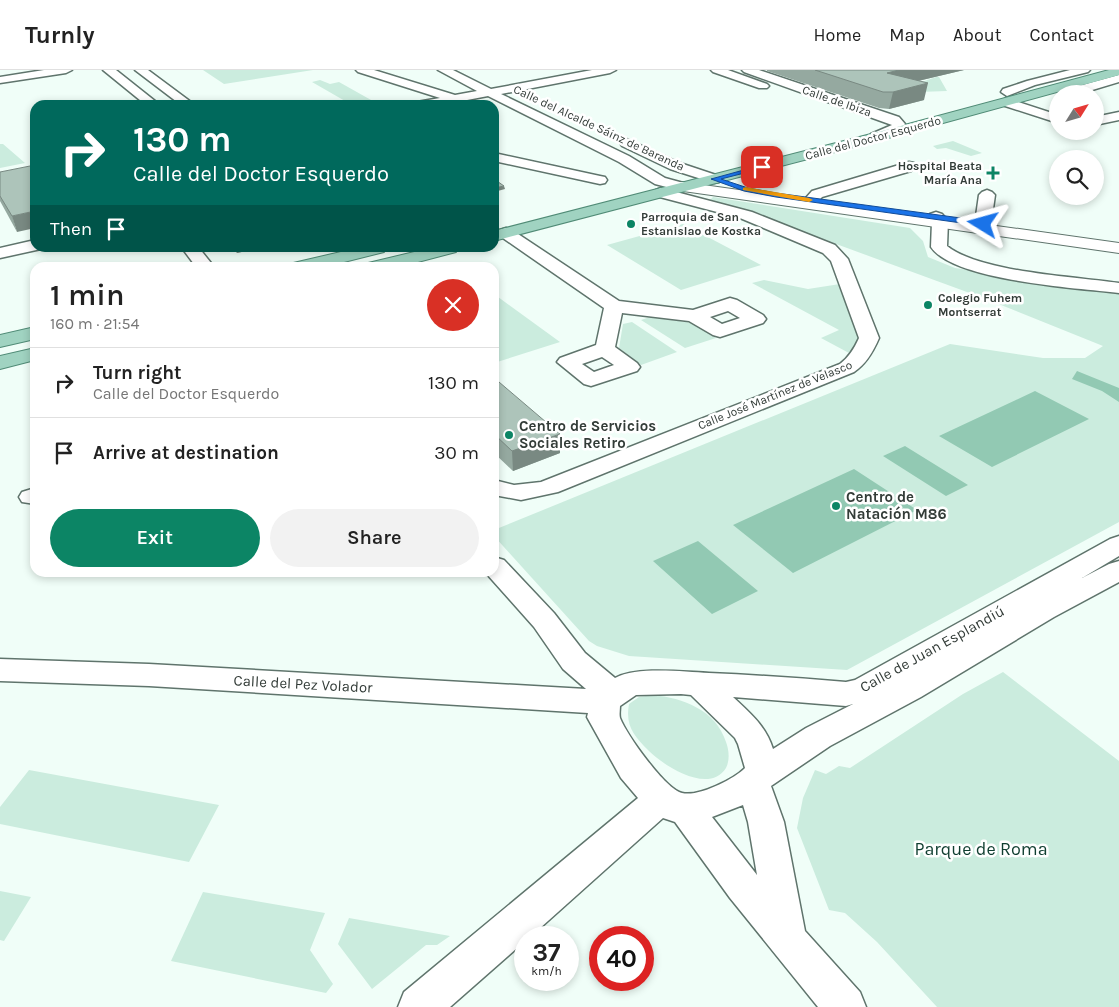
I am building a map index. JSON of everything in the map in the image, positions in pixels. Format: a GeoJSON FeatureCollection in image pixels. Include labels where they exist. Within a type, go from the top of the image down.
{"type":"FeatureCollection","features":[{"type":"Feature","properties":{"kind":"main road","name":"Calle del Doctor Esquerdo"},"geometry":{"type":"LineString","coordinates":[[499,232],[659,186],[690,171],[894,120],[1011,98],[1040,87],[1105,70]]}},
{"type":"Feature","properties":{"kind":"main road","name":"Calle del Doctor Esquerdo"},"geometry":{"type":"LineString","coordinates":[[548,206],[659,186],[682,187],[876,137],[1011,98],[1119,71]]}},
{"type":"Feature","properties":{"kind":"main road"},"geometry":{"type":"LineString","coordinates":[[321,262],[362,252]]}},
{"type":"Feature","properties":{"kind":"main road"},"geometry":{"type":"LineString","coordinates":[[395,262],[434,252]]}},
{"type":"Feature","properties":{"kind":"main road"},"geometry":{"type":"LineString","coordinates":[[0,341],[30,334]]}},
{"type":"Feature","properties":{"kind":"main road"},"geometry":{"type":"LineString","coordinates":[[0,363],[30,355]]}},
{"type":"Feature","properties":{"kind":"street"},"geometry":{"type":"LineString","coordinates":[[0,80],[66,70]]}},
{"type":"Feature","properties":{"kind":"street"},"geometry":{"type":"LineString","coordinates":[[109,70],[149,100]]}},
{"type":"Feature","properties":{"kind":"street"},"geometry":{"type":"LineString","coordinates":[[141,70],[182,100]]}},
{"type":"Feature","properties":{"kind":"street"},"geometry":{"type":"LineString","coordinates":[[362,70],[456,98]]}},
{"type":"Feature","properties":{"kind":"street","name":"Calle del Alcalde Sáinz de Baranda"},"geometry":{"type":"LineString","coordinates":[[444,70],[624,159],[659,186]]}},
{"type":"Feature","properties":{"kind":"street"},"geometry":{"type":"LineString","coordinates":[[446,100],[610,70]]}},
{"type":"Feature","properties":{"kind":"street","name":"Calle de Ibiza"},"geometry":{"type":"LineString","coordinates":[[717,70],[862,122]]}},
{"type":"Feature","properties":{"kind":"street","name":"Calle de Ibiza"},"geometry":{"type":"LineString","coordinates":[[748,70],[894,120],[899,126],[876,137]]}},
{"type":"Feature","properties":{"kind":"street","name":"Calle del Doctor Esquerdo"},"geometry":{"type":"LineString","coordinates":[[1011,98],[1031,84],[1084,70]]}},
{"type":"Feature","properties":{"kind":"street"},"geometry":{"type":"LineString","coordinates":[[1095,85],[1119,78]]}},
{"type":"Feature","properties":{"kind":"street","name":"Calle del Alcalde Sáinz de Baranda"},"geometry":{"type":"LineString","coordinates":[[498,80],[530,96]]}},
{"type":"Feature","properties":{"kind":"street","name":"Calle del Doctor Esquerdo"},"geometry":{"type":"LineString","coordinates":[[1011,98],[1049,96]]}},
{"type":"Feature","properties":{"kind":"street"},"geometry":{"type":"LineString","coordinates":[[1011,98],[1049,114]]}},
{"type":"Feature","properties":{"kind":"street"},"geometry":{"type":"LineString","coordinates":[[1104,119],[1119,116]]}},
{"type":"Feature","properties":{"kind":"street"},"geometry":{"type":"LineString","coordinates":[[1104,122],[1119,126]]}},
{"type":"Feature","properties":{"kind":"street","name":"Calle del Alcalde Sáinz de Baranda"},"geometry":{"type":"LineString","coordinates":[[618,139],[690,171],[753,191],[1119,248]]}},
{"type":"Feature","properties":{"kind":"street"},"geometry":{"type":"LineString","coordinates":[[499,158],[600,180]]}},
{"type":"Feature","properties":{"kind":"street"},"geometry":{"type":"LineString","coordinates":[[812,200],[817,194],[909,166]]}},
{"type":"Feature","properties":{"kind":"street","name":"Calle José Martínez de Velasco"},"geometry":{"type":"LineString","coordinates":[[499,489],[510,493],[529,492],[549,487],[847,368],[858,361],[869,338],[839,259],[829,249],[746,215],[659,186]]}},
{"type":"Feature","properties":{"kind":"street","name":"Calle del Alcalde Sáinz de Baranda"},"geometry":{"type":"LineString","coordinates":[[682,187],[1119,242]]}},
{"type":"Feature","properties":{"kind":"street"},"geometry":{"type":"LineString","coordinates":[[983,224],[987,195]]}},
{"type":"Feature","properties":{"kind":"street"},"geometry":{"type":"LineString","coordinates":[[938,220],[939,247],[948,257],[959,262],[993,270],[1119,288]]}},
{"type":"Feature","properties":{"kind":"street"},"geometry":{"type":"LineString","coordinates":[[499,233],[614,306],[694,316]]}},
{"type":"Feature","properties":{"kind":"street"},"geometry":{"type":"LineString","coordinates":[[0,253],[30,246]]}},
{"type":"Feature","properties":{"kind":"street"},"geometry":{"type":"LineString","coordinates":[[193,252],[202,262]]}},
{"type":"Feature","properties":{"kind":"street"},"geometry":{"type":"LineString","coordinates":[[606,349],[614,306]]}},
{"type":"Feature","properties":{"kind":"street","name":"Calle de Juan Esplandiú"},"geometry":{"type":"LineString","coordinates":[[699,684],[786,688],[846,694],[864,690],[1119,545]]}},
{"type":"Feature","properties":{"kind":"street","name":"Calle de Juan Esplandiú"},"geometry":{"type":"LineString","coordinates":[[758,777],[818,738],[910,689],[1044,610],[1119,570]]}},
{"type":"Feature","properties":{"kind":"street"},"geometry":{"type":"LineString","coordinates":[[499,571],[544,620],[574,661],[609,698]]}},
{"type":"Feature","properties":{"kind":"street","name":"Calle del Pez Volador"},"geometry":{"type":"LineString","coordinates":[[0,670],[149,675],[609,698]]}},
{"type":"Feature","properties":{"kind":"street"},"geometry":{"type":"LineString","coordinates":[[787,941],[758,777],[754,741],[746,729],[699,684],[673,682],[630,684],[609,698],[603,717],[644,782],[674,804],[708,842],[787,941],[845,1007]]}},
{"type":"Feature","properties":{"kind":"street"},"geometry":{"type":"LineString","coordinates":[[419,1007],[674,804],[729,796],[758,777]]}},
{"type":"Feature","properties":{"kind":"green space"},"geometry":{"type":"Polygon","coordinates":[[[203,70],[313,70],[224,84],[203,70]]]}},
{"type":"Feature","properties":{"kind":"green space"},"geometry":{"type":"Polygon","coordinates":[[[939,77],[947,91],[919,92],[913,85],[939,77]]]}},
{"type":"Feature","properties":{"kind":"green space"},"geometry":{"type":"Polygon","coordinates":[[[320,80],[330,84],[339,82],[371,100],[343,100],[312,82],[320,80]]]}},
{"type":"Feature","properties":{"kind":"green space"},"geometry":{"type":"Polygon","coordinates":[[[953,141],[982,153],[971,156],[946,148],[937,149],[933,146],[953,141]]]}},
{"type":"Feature","properties":{"kind":"green space"},"geometry":{"type":"Polygon","coordinates":[[[0,144],[3,144],[25,163],[0,168],[0,144]]]}},
{"type":"Feature","properties":{"kind":"green space","name":"Centro de Natación M86"},"geometry":{"type":"Polygon","coordinates":[[[713,197],[910,228],[923,241],[928,257],[955,268],[1119,293],[1119,522],[847,670],[629,656],[597,646],[589,641],[499,542],[499,528],[950,344],[1043,358],[1085,358],[1103,346],[986,299],[738,208],[710,200],[713,197]]]}},
{"type":"Feature","properties":{"kind":"green space"},"geometry":{"type":"Polygon","coordinates":[[[683,224],[761,265],[681,290],[607,245],[683,224]]]}},
{"type":"Feature","properties":{"kind":"green space"},"geometry":{"type":"Polygon","coordinates":[[[764,280],[808,289],[840,284],[859,332],[859,341],[849,353],[821,338],[839,330],[752,283],[764,280]]]}},
{"type":"Feature","properties":{"kind":"green space"},"geometry":{"type":"Polygon","coordinates":[[[499,298],[560,342],[499,361],[499,298]]]}},
{"type":"Feature","properties":{"kind":"green space"},"geometry":{"type":"Polygon","coordinates":[[[650,317],[693,323],[716,338],[685,348],[641,320],[650,317]]]}},
{"type":"Feature","properties":{"kind":"green space"},"geometry":{"type":"Polygon","coordinates":[[[632,322],[677,352],[641,365],[619,348],[623,324],[632,322]]]}},
{"type":"Feature","properties":{"kind":"green space","name":"Parque de Roma"},"geometry":{"type":"Polygon","coordinates":[[[1003,672],[1119,761],[1119,1007],[937,1007],[877,942],[845,913],[829,910],[797,828],[803,798],[815,770],[826,774],[839,766],[850,768],[963,694],[1003,672]]]}},
{"type":"Feature","properties":{"kind":"green space"},"geometry":{"type":"Polygon","coordinates":[[[653,695],[687,703],[706,714],[715,722],[726,742],[729,755],[726,768],[718,776],[709,779],[698,778],[675,770],[656,757],[639,740],[632,730],[628,719],[629,704],[639,697],[653,695]]]}},
{"type":"Feature","properties":{"kind":"green space"},"geometry":{"type":"Polygon","coordinates":[[[29,770],[219,805],[189,862],[0,824],[0,807],[29,770]]]}},
{"type":"Feature","properties":{"kind":"green space"},"geometry":{"type":"Polygon","coordinates":[[[0,891],[31,897],[4,941],[0,940],[0,891]]]}},
{"type":"Feature","properties":{"kind":"green space"},"geometry":{"type":"Polygon","coordinates":[[[203,892],[325,913],[310,950],[333,984],[326,993],[171,961],[203,892]]]}},
{"type":"Feature","properties":{"kind":"green space"},"geometry":{"type":"Polygon","coordinates":[[[349,918],[450,936],[437,945],[426,945],[372,989],[338,944],[349,918]]]}},
{"type":"Feature","properties":{"kind":"shaded area"},"geometry":{"type":"Polygon","coordinates":[[[1077,371],[1119,388],[1119,402],[1102,391],[1072,379],[1077,371]]]}},
{"type":"Feature","properties":{"kind":"shaded area"},"geometry":{"type":"Polygon","coordinates":[[[1035,391],[1089,419],[992,467],[939,436],[1035,391]]]}},
{"type":"Feature","properties":{"kind":"shaded area"},"geometry":{"type":"Polygon","coordinates":[[[905,446],[968,485],[946,496],[883,456],[905,446]]]}},
{"type":"Feature","properties":{"kind":"shaded area"},"geometry":{"type":"Polygon","coordinates":[[[854,469],[917,510],[793,573],[733,525],[854,469]]]}},
{"type":"Feature","properties":{"kind":"shaded area"},"geometry":{"type":"Polygon","coordinates":[[[698,541],[758,591],[712,614],[653,561],[698,541]]]}},
{"type":"Feature","properties":{"kind":"building"},"geometry":{"type":"Polygon","coordinates":[[[815,70],[899,70],[887,73],[928,83],[893,92],[883,92],[815,70]]]}},
{"type":"Feature","properties":{"kind":"building"},"geometry":{"type":"Polygon","coordinates":[[[30,166],[30,212],[12,216],[0,196],[0,172],[30,166]]]}},
{"type":"Feature","properties":{"kind":"building"},"geometry":{"type":"Polygon","coordinates":[[[499,382],[560,434],[512,451],[499,439],[499,382]]]}},
{"type":"Feature","properties":{"kind":"slow traffic"},"geometry":{"type":"LineString","coordinates":[[746,189],[809,200]]}},
{"type":"Feature","properties":{"kind":"place","name":"Hospital Beata María Ana"},"geometry":{"type":"Point","coordinates":[993,173]}},
{"type":"Feature","properties":{"kind":"place","name":"Parroquia de San Estanislao de Kostka"},"geometry":{"type":"Point","coordinates":[631,224]}},
{"type":"Feature","properties":{"kind":"place","name":"Colegio Fuhem Montserrat"},"geometry":{"type":"Point","coordinates":[928,305]}},
{"type":"Feature","properties":{"kind":"place","name":"Centro de Servicios Sociales Retiro"},"geometry":{"type":"Point","coordinates":[509,435]}},
{"type":"Feature","properties":{"kind":"place","name":"Centro de Natación M86"},"geometry":{"type":"Point","coordinates":[836,506]}},
{"type":"Feature","properties":{"kind":"route"},"geometry":{"type":"LineString","coordinates":[[762,167],[714,179],[776,195],[983,224]]}}]}
